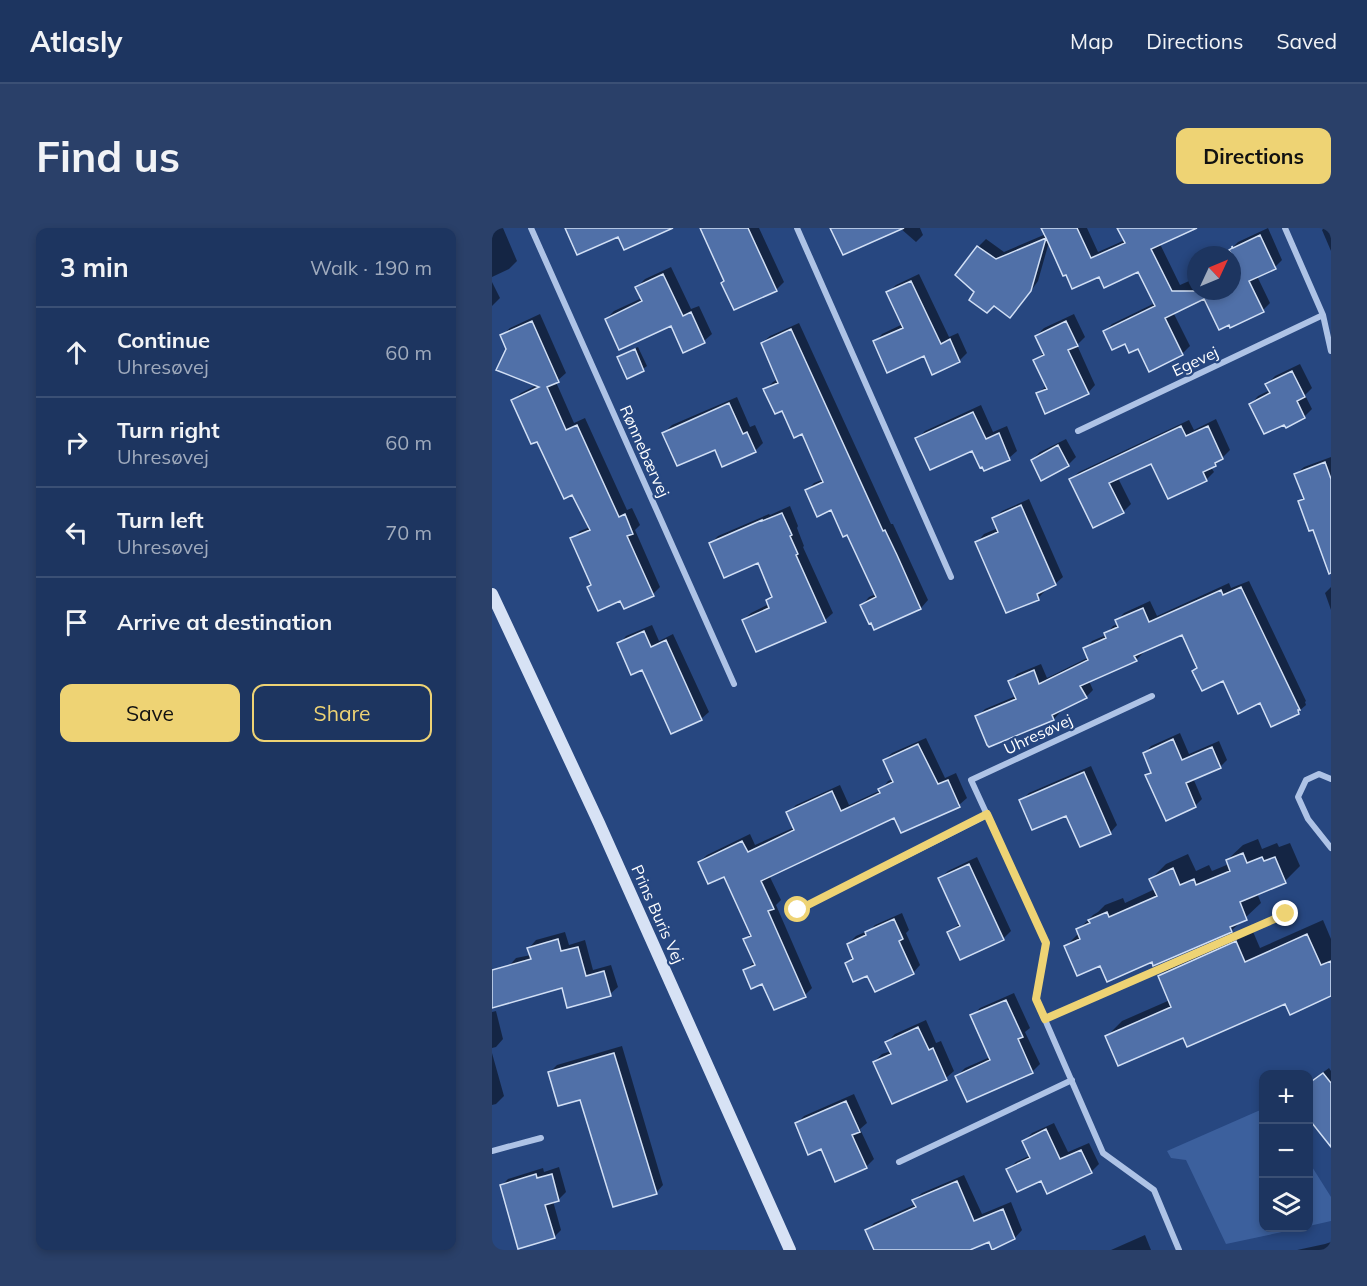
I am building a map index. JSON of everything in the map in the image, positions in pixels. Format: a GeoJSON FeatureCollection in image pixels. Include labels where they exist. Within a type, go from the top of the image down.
{"type":"FeatureCollection","features":[{"type":"Feature","properties":{"kind":"street","name":"Rønnebærvej"},"geometry":{"type":"LineString","coordinates":[[531,228],[734,684]]}},
{"type":"Feature","properties":{"kind":"street"},"geometry":{"type":"LineString","coordinates":[[797,228],[951,577]]}},
{"type":"Feature","properties":{"kind":"street"},"geometry":{"type":"LineString","coordinates":[[1285,228],[1323,315],[1331,351]]}},
{"type":"Feature","properties":{"kind":"street","name":"Egevej"},"geometry":{"type":"LineString","coordinates":[[1078,431],[1323,315]]}},
{"type":"Feature","properties":{"kind":"street","name":"Prins Buris Vej"},"geometry":{"type":"LineString","coordinates":[[492,594],[599,823],[790,1250]]}},
{"type":"Feature","properties":{"kind":"street","name":"Uhresøvej"},"geometry":{"type":"LineString","coordinates":[[1152,696],[971,780],[1046,943],[1036,999],[1103,1153],[1154,1190],[1179,1250]]}},
{"type":"Feature","properties":{"kind":"street"},"geometry":{"type":"LineString","coordinates":[[1331,779],[1319,774],[1306,780],[1298,797],[1308,819],[1331,848]]}},
{"type":"Feature","properties":{"kind":"street"},"geometry":{"type":"LineString","coordinates":[[798,910],[987,814]]}},
{"type":"Feature","properties":{"kind":"street"},"geometry":{"type":"LineString","coordinates":[[1045,1019],[1286,914]]}},
{"type":"Feature","properties":{"kind":"street"},"geometry":{"type":"LineString","coordinates":[[899,1162],[1072,1080]]}},
{"type":"Feature","properties":{"kind":"street"},"geometry":{"type":"LineString","coordinates":[[492,1151],[541,1138]]}},
{"type":"Feature","properties":{"kind":"shaded area"},"geometry":{"type":"Polygon","coordinates":[[[1258,1111],[1259,1232],[1282,1232],[1226,1244],[1186,1160],[1171,1158],[1167,1151],[1258,1111]]]}},
{"type":"Feature","properties":{"kind":"shaded area"},"geometry":{"type":"Polygon","coordinates":[[[1313,1168],[1331,1197],[1331,1221],[1313,1225],[1313,1168]]]}},
{"type":"Feature","properties":{"kind":"building"},"geometry":{"type":"Polygon","coordinates":[[[565,228],[673,228],[624,250],[618,237],[577,255],[565,228]]]}},
{"type":"Feature","properties":{"kind":"building"},"geometry":{"type":"Polygon","coordinates":[[[700,228],[748,228],[777,291],[734,310],[721,283],[724,281],[700,228]]]}},
{"type":"Feature","properties":{"kind":"building"},"geometry":{"type":"Polygon","coordinates":[[[830,228],[904,228],[843,255],[830,228]]]}},
{"type":"Feature","properties":{"kind":"building"},"geometry":{"type":"Polygon","coordinates":[[[1041,228],[1077,228],[1091,258],[1125,243],[1117,228],[1197,228],[1151,249],[1172,291],[1187,291],[1187,300],[1202,300],[1165,318],[1183,355],[1149,372],[1138,349],[1129,353],[1125,344],[1112,350],[1103,331],[1155,306],[1138,272],[1104,288],[1099,277],[1072,289],[1066,275],[1063,276],[1041,228]]]}},
{"type":"Feature","properties":{"kind":"building"},"geometry":{"type":"Polygon","coordinates":[[[1260,235],[1276,269],[1249,281],[1264,312],[1230,328],[1229,325],[1219,330],[1204,300],[1241,300],[1241,246],[1237,246],[1260,235]]]}},
{"type":"Feature","properties":{"kind":"building"},"geometry":{"type":"Polygon","coordinates":[[[1046,238],[1031,291],[1010,318],[994,306],[987,313],[969,300],[974,292],[955,275],[977,246],[996,259],[1046,238]]]}},
{"type":"Feature","properties":{"kind":"building"},"geometry":{"type":"Polygon","coordinates":[[[663,274],[683,316],[691,312],[705,343],[683,353],[671,326],[619,350],[605,319],[642,301],[635,287],[663,274]]]}},
{"type":"Feature","properties":{"kind":"building"},"geometry":{"type":"Polygon","coordinates":[[[911,281],[941,344],[950,339],[960,362],[932,375],[924,356],[887,373],[873,341],[903,328],[886,292],[911,281]]]}},
{"type":"Feature","properties":{"kind":"building"},"geometry":{"type":"Polygon","coordinates":[[[532,321],[559,382],[547,387],[566,430],[577,425],[619,517],[625,514],[633,534],[627,536],[654,596],[624,609],[620,601],[598,611],[587,587],[591,585],[570,538],[590,530],[572,495],[564,499],[537,442],[531,444],[511,400],[539,387],[496,370],[506,349],[500,335],[532,321]]]}},
{"type":"Feature","properties":{"kind":"building"},"geometry":{"type":"Polygon","coordinates":[[[1066,321],[1078,346],[1068,350],[1089,394],[1045,414],[1036,393],[1047,389],[1033,360],[1044,355],[1035,336],[1066,321]]]}},
{"type":"Feature","properties":{"kind":"building"},"geometry":{"type":"Polygon","coordinates":[[[791,329],[921,609],[874,630],[860,605],[876,597],[847,535],[843,537],[831,510],[817,517],[805,490],[823,482],[802,434],[794,438],[782,411],[775,414],[763,389],[778,383],[761,343],[791,329]]]}},
{"type":"Feature","properties":{"kind":"building"},"geometry":{"type":"Polygon","coordinates":[[[635,349],[644,371],[627,379],[617,357],[635,349]]]}},
{"type":"Feature","properties":{"kind":"building"},"geometry":{"type":"Polygon","coordinates":[[[1292,371],[1305,397],[1297,401],[1305,418],[1286,428],[1284,425],[1264,434],[1249,404],[1270,393],[1265,384],[1292,371]]]}},
{"type":"Feature","properties":{"kind":"building"},"geometry":{"type":"Polygon","coordinates":[[[729,403],[743,434],[747,432],[756,452],[722,467],[715,450],[677,466],[662,433],[729,403]]]}},
{"type":"Feature","properties":{"kind":"building"},"geometry":{"type":"Polygon","coordinates":[[[973,412],[986,439],[999,433],[1010,460],[984,471],[982,467],[980,468],[972,451],[930,470],[915,438],[973,412]]]}},
{"type":"Feature","properties":{"kind":"building"},"geometry":{"type":"Polygon","coordinates":[[[1181,426],[1186,436],[1208,426],[1223,459],[1215,463],[1216,466],[1203,472],[1207,481],[1168,499],[1151,464],[1109,483],[1124,513],[1093,528],[1069,479],[1181,426]]]}},
{"type":"Feature","properties":{"kind":"building"},"geometry":{"type":"Polygon","coordinates":[[[1058,445],[1069,466],[1041,481],[1031,460],[1058,445]]]}},
{"type":"Feature","properties":{"kind":"building"},"geometry":{"type":"Polygon","coordinates":[[[1325,462],[1331,479],[1331,573],[1329,574],[1313,530],[1309,531],[1298,501],[1304,499],[1294,474],[1325,462]]]}},
{"type":"Feature","properties":{"kind":"building"},"geometry":{"type":"Polygon","coordinates":[[[1021,505],[1056,585],[1037,594],[1039,600],[1006,613],[975,542],[998,532],[992,518],[1021,505]]]}},
{"type":"Feature","properties":{"kind":"building"},"geometry":{"type":"Polygon","coordinates":[[[782,513],[792,535],[790,536],[798,554],[796,555],[826,622],[756,652],[742,620],[769,608],[766,600],[772,597],[758,563],[724,578],[709,543],[782,513]]]}},
{"type":"Feature","properties":{"kind":"building"},"geometry":{"type":"Polygon","coordinates":[[[1241,587],[1300,710],[1298,710],[1299,714],[1271,727],[1260,703],[1238,714],[1223,681],[1202,691],[1192,671],[1197,668],[1182,635],[1134,656],[1137,661],[1080,686],[1087,698],[1052,715],[1054,720],[989,747],[987,745],[975,716],[1016,699],[1008,681],[1034,670],[1039,684],[1088,660],[1083,648],[1106,638],[1104,633],[1118,627],[1115,620],[1143,608],[1149,622],[1221,590],[1223,595],[1241,587]]]}},
{"type":"Feature","properties":{"kind":"building"},"geometry":{"type":"Polygon","coordinates":[[[644,631],[651,647],[666,640],[702,720],[671,734],[642,670],[631,675],[617,643],[644,631]]]}},
{"type":"Feature","properties":{"kind":"building"},"geometry":{"type":"Polygon","coordinates":[[[1173,739],[1182,760],[1212,747],[1221,768],[1186,783],[1196,807],[1166,821],[1145,775],[1151,773],[1143,753],[1173,739]]]}},
{"type":"Feature","properties":{"kind":"building"},"geometry":{"type":"Polygon","coordinates":[[[918,744],[938,784],[948,780],[960,807],[901,833],[894,818],[761,881],[774,909],[768,911],[806,997],[774,1010],[762,984],[751,989],[743,970],[755,965],[743,939],[751,936],[724,877],[708,884],[698,862],[742,841],[748,852],[794,830],[786,812],[832,791],[841,811],[880,793],[878,789],[893,782],[883,760],[918,744]]]}},
{"type":"Feature","properties":{"kind":"building"},"geometry":{"type":"Polygon","coordinates":[[[1084,772],[1111,834],[1080,847],[1066,816],[1032,830],[1019,800],[1084,772]]]}},
{"type":"Feature","properties":{"kind":"building"},"geometry":{"type":"Polygon","coordinates":[[[1243,853],[1247,863],[1262,857],[1264,861],[1275,857],[1286,883],[1240,902],[1247,920],[1230,927],[1232,932],[1153,966],[1152,962],[1107,982],[1100,966],[1077,976],[1064,946],[1080,939],[1076,929],[1090,923],[1088,920],[1107,912],[1109,917],[1157,896],[1149,879],[1173,868],[1180,885],[1194,879],[1196,885],[1230,871],[1226,860],[1243,853]]]}},
{"type":"Feature","properties":{"kind":"building"},"geometry":{"type":"Polygon","coordinates":[[[969,864],[1004,940],[960,960],[947,932],[960,926],[938,878],[969,864]]]}},
{"type":"Feature","properties":{"kind":"building"},"geometry":{"type":"Polygon","coordinates":[[[894,919],[903,939],[899,941],[914,974],[875,992],[867,976],[853,982],[845,963],[853,959],[847,944],[866,935],[865,932],[894,919]]]}},
{"type":"Feature","properties":{"kind":"building"},"geometry":{"type":"Polygon","coordinates":[[[1307,934],[1321,965],[1331,961],[1331,996],[1290,1015],[1285,1004],[1187,1047],[1183,1038],[1118,1066],[1105,1036],[1171,1007],[1158,976],[1236,941],[1245,962],[1307,934]]]}},
{"type":"Feature","properties":{"kind":"building"},"geometry":{"type":"Polygon","coordinates":[[[558,939],[561,951],[578,947],[586,976],[604,971],[611,996],[567,1008],[562,988],[492,1008],[492,970],[531,959],[527,948],[558,939]]]}},
{"type":"Feature","properties":{"kind":"building"},"geometry":{"type":"Polygon","coordinates":[[[1006,1000],[1023,1037],[1018,1039],[1033,1073],[967,1102],[955,1076],[990,1060],[970,1015],[1006,1000]]]}},
{"type":"Feature","properties":{"kind":"building"},"geometry":{"type":"Polygon","coordinates":[[[918,1027],[929,1050],[933,1048],[947,1080],[892,1104],[873,1062],[891,1054],[885,1042],[918,1027]]]}},
{"type":"Feature","properties":{"kind":"building"},"geometry":{"type":"Polygon","coordinates":[[[614,1053],[657,1194],[613,1207],[580,1100],[558,1106],[548,1072],[614,1053]]]}},
{"type":"Feature","properties":{"kind":"building"},"geometry":{"type":"Polygon","coordinates":[[[1323,1073],[1331,1083],[1331,1147],[1313,1124],[1313,1080],[1323,1073]]]}},
{"type":"Feature","properties":{"kind":"building"},"geometry":{"type":"Polygon","coordinates":[[[846,1101],[860,1132],[852,1135],[867,1168],[835,1182],[821,1149],[808,1155],[795,1123],[846,1101]]]}},
{"type":"Feature","properties":{"kind":"building"},"geometry":{"type":"Polygon","coordinates":[[[1046,1129],[1060,1159],[1081,1150],[1092,1173],[1047,1194],[1041,1181],[1017,1192],[1006,1169],[1030,1158],[1022,1141],[1046,1129]]]}},
{"type":"Feature","properties":{"kind":"building"},"geometry":{"type":"Polygon","coordinates":[[[536,1174],[537,1178],[552,1174],[559,1201],[545,1205],[555,1238],[518,1249],[500,1185],[536,1174]]]}},
{"type":"Feature","properties":{"kind":"building"},"geometry":{"type":"Polygon","coordinates":[[[957,1181],[974,1221],[1003,1209],[1015,1239],[992,1250],[989,1242],[970,1250],[874,1250],[865,1230],[916,1207],[912,1200],[957,1181]]]}},
{"type":"Feature","properties":{"kind":"route"},"geometry":{"type":"LineString","coordinates":[[798,910],[987,814],[1046,943],[1036,999],[1045,1019],[1286,914]]}}]}
